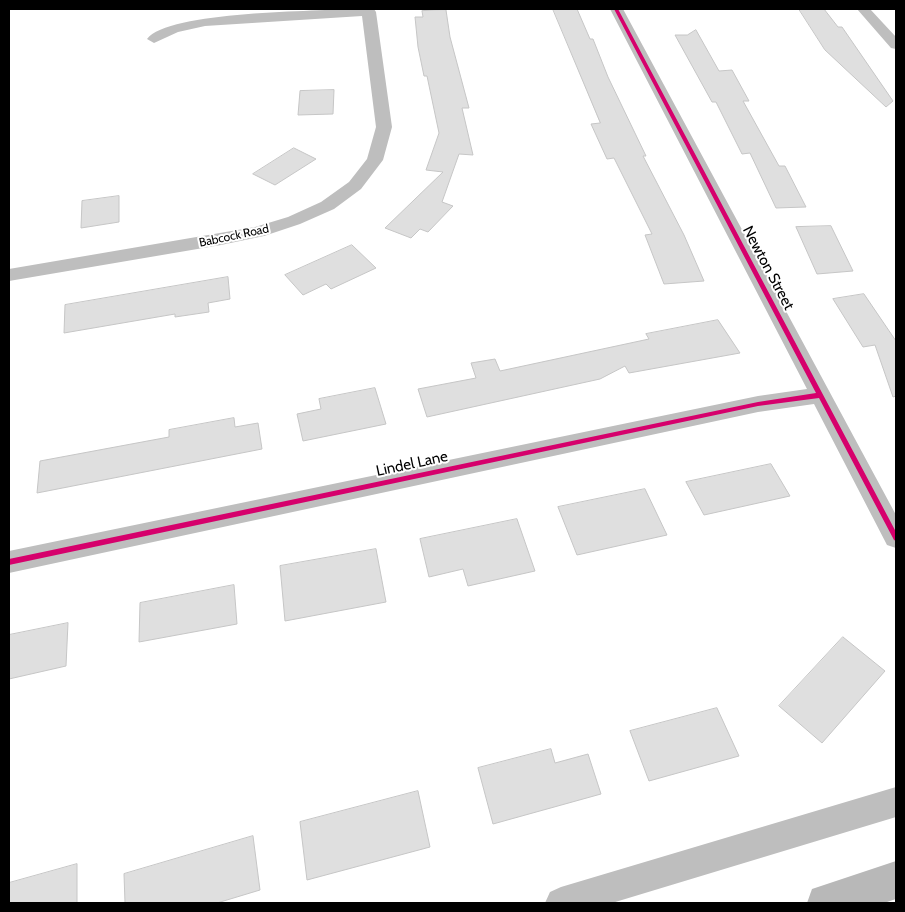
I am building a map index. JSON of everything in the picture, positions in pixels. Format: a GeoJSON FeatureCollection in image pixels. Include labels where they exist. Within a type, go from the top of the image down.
{"type":"FeatureCollection","features":[{"type":"Feature","properties":{"kind":"main road"},"geometry":{"type":"LineString","coordinates":[[826,903],[896,880]]}},
{"type":"Feature","properties":{"kind":"street","name":"Newton Street"},"geometry":{"type":"LineString","coordinates":[[616,9],[896,538]]}},
{"type":"Feature","properties":{"kind":"street"},"geometry":{"type":"LineString","coordinates":[[864,9],[896,45]]}},
{"type":"Feature","properties":{"kind":"street"},"geometry":{"type":"LineString","coordinates":[[154,39],[174,29],[205,22],[369,10]]}},
{"type":"Feature","properties":{"kind":"street","name":"Babcock Road"},"geometry":{"type":"LineString","coordinates":[[9,275],[250,235],[307,216],[349,190],[365,175],[377,158],[383,142],[384,127],[369,10]]}},
{"type":"Feature","properties":{"kind":"street","name":"Lindel Lane"},"geometry":{"type":"LineString","coordinates":[[9,562],[758,404],[821,395]]}},
{"type":"Feature","properties":{"kind":"street"},"geometry":{"type":"LineString","coordinates":[[561,903],[896,802]]}},
{"type":"Feature","properties":{"kind":"building"},"geometry":{"type":"Polygon","coordinates":[[[553,9],[577,9],[590,39],[593,39],[608,77],[646,156],[643,156],[684,235],[704,281],[664,284],[645,235],[652,234],[614,158],[607,159],[591,124],[600,123],[553,9]]]}},
{"type":"Feature","properties":{"kind":"building"},"geometry":{"type":"Polygon","coordinates":[[[799,9],[824,9],[838,27],[842,27],[893,101],[886,107],[825,50],[799,9]]]}},
{"type":"Feature","properties":{"kind":"building"},"geometry":{"type":"Polygon","coordinates":[[[446,10],[450,37],[469,108],[462,108],[473,155],[459,154],[442,202],[453,206],[428,232],[420,229],[411,238],[385,228],[443,172],[426,170],[439,133],[427,76],[424,76],[418,47],[415,17],[423,17],[422,11],[446,10]]]}},
{"type":"Feature","properties":{"kind":"building"},"geometry":{"type":"Polygon","coordinates":[[[696,30],[719,71],[732,70],[749,101],[743,101],[779,166],[785,166],[806,207],[776,208],[750,153],[742,154],[716,102],[712,102],[675,35],[687,35],[696,30]]]}},
{"type":"Feature","properties":{"kind":"building"},"geometry":{"type":"Polygon","coordinates":[[[334,90],[333,114],[298,115],[300,91],[334,90]]]}},
{"type":"Feature","properties":{"kind":"building"},"geometry":{"type":"Polygon","coordinates":[[[294,148],[316,159],[275,185],[253,174],[294,148]]]}},
{"type":"Feature","properties":{"kind":"building"},"geometry":{"type":"Polygon","coordinates":[[[119,196],[119,222],[81,228],[82,201],[119,196]]]}},
{"type":"Feature","properties":{"kind":"building"},"geometry":{"type":"Polygon","coordinates":[[[831,226],[853,271],[817,274],[796,227],[831,226]]]}},
{"type":"Feature","properties":{"kind":"building"},"geometry":{"type":"Polygon","coordinates":[[[352,245],[376,268],[331,289],[326,284],[303,295],[285,275],[352,245]]]}},
{"type":"Feature","properties":{"kind":"building"},"geometry":{"type":"Polygon","coordinates":[[[228,277],[230,299],[208,303],[209,312],[175,317],[175,314],[64,333],[65,305],[228,277]]]}},
{"type":"Feature","properties":{"kind":"building"},"geometry":{"type":"Polygon","coordinates":[[[864,294],[896,341],[896,396],[893,397],[875,345],[863,347],[833,299],[864,294]]]}},
{"type":"Feature","properties":{"kind":"building"},"geometry":{"type":"Polygon","coordinates":[[[718,320],[740,353],[629,373],[625,366],[600,379],[427,417],[418,389],[476,378],[471,363],[495,359],[500,371],[649,339],[646,334],[718,320]]]}},
{"type":"Feature","properties":{"kind":"building"},"geometry":{"type":"Polygon","coordinates":[[[375,388],[386,424],[303,441],[297,414],[321,409],[319,399],[375,388]]]}},
{"type":"Feature","properties":{"kind":"building"},"geometry":{"type":"Polygon","coordinates":[[[234,418],[235,427],[258,423],[262,449],[37,493],[40,461],[169,437],[169,430],[234,418]]]}},
{"type":"Feature","properties":{"kind":"building"},"geometry":{"type":"Polygon","coordinates":[[[771,464],[790,496],[704,515],[686,482],[771,464]]]}},
{"type":"Feature","properties":{"kind":"building"},"geometry":{"type":"Polygon","coordinates":[[[645,489],[667,535],[577,555],[558,507],[645,489]]]}},
{"type":"Feature","properties":{"kind":"building"},"geometry":{"type":"Polygon","coordinates":[[[517,519],[535,571],[468,586],[463,569],[429,577],[420,539],[517,519]]]}},
{"type":"Feature","properties":{"kind":"building"},"geometry":{"type":"Polygon","coordinates":[[[376,549],[386,602],[285,621],[280,566],[376,549]]]}},
{"type":"Feature","properties":{"kind":"building"},"geometry":{"type":"Polygon","coordinates":[[[234,585],[237,624],[139,642],[140,603],[234,585]]]}},
{"type":"Feature","properties":{"kind":"building"},"geometry":{"type":"Polygon","coordinates":[[[68,623],[66,666],[9,679],[9,635],[68,623]]]}},
{"type":"Feature","properties":{"kind":"building"},"geometry":{"type":"Polygon","coordinates":[[[843,637],[885,671],[822,743],[779,706],[843,637]]]}},
{"type":"Feature","properties":{"kind":"building"},"geometry":{"type":"Polygon","coordinates":[[[717,708],[739,756],[649,781],[630,731],[717,708]]]}},
{"type":"Feature","properties":{"kind":"building"},"geometry":{"type":"Polygon","coordinates":[[[551,749],[555,763],[588,754],[601,794],[493,824],[478,768],[551,749]]]}},
{"type":"Feature","properties":{"kind":"building"},"geometry":{"type":"Polygon","coordinates":[[[418,791],[430,847],[307,880],[300,822],[418,791]]]}},
{"type":"Feature","properties":{"kind":"building"},"geometry":{"type":"Polygon","coordinates":[[[253,836],[260,890],[217,903],[125,903],[124,874],[253,836]]]}},
{"type":"Feature","properties":{"kind":"building"},"geometry":{"type":"Polygon","coordinates":[[[77,864],[77,903],[9,903],[9,883],[77,864]]]}},
{"type":"Feature","properties":{"kind":"cycle path"},"geometry":{"type":"LineString","coordinates":[[616,9],[896,538]]}},
{"type":"Feature","properties":{"kind":"cycle path"},"geometry":{"type":"LineString","coordinates":[[9,562],[758,404],[821,395]]}}]}
